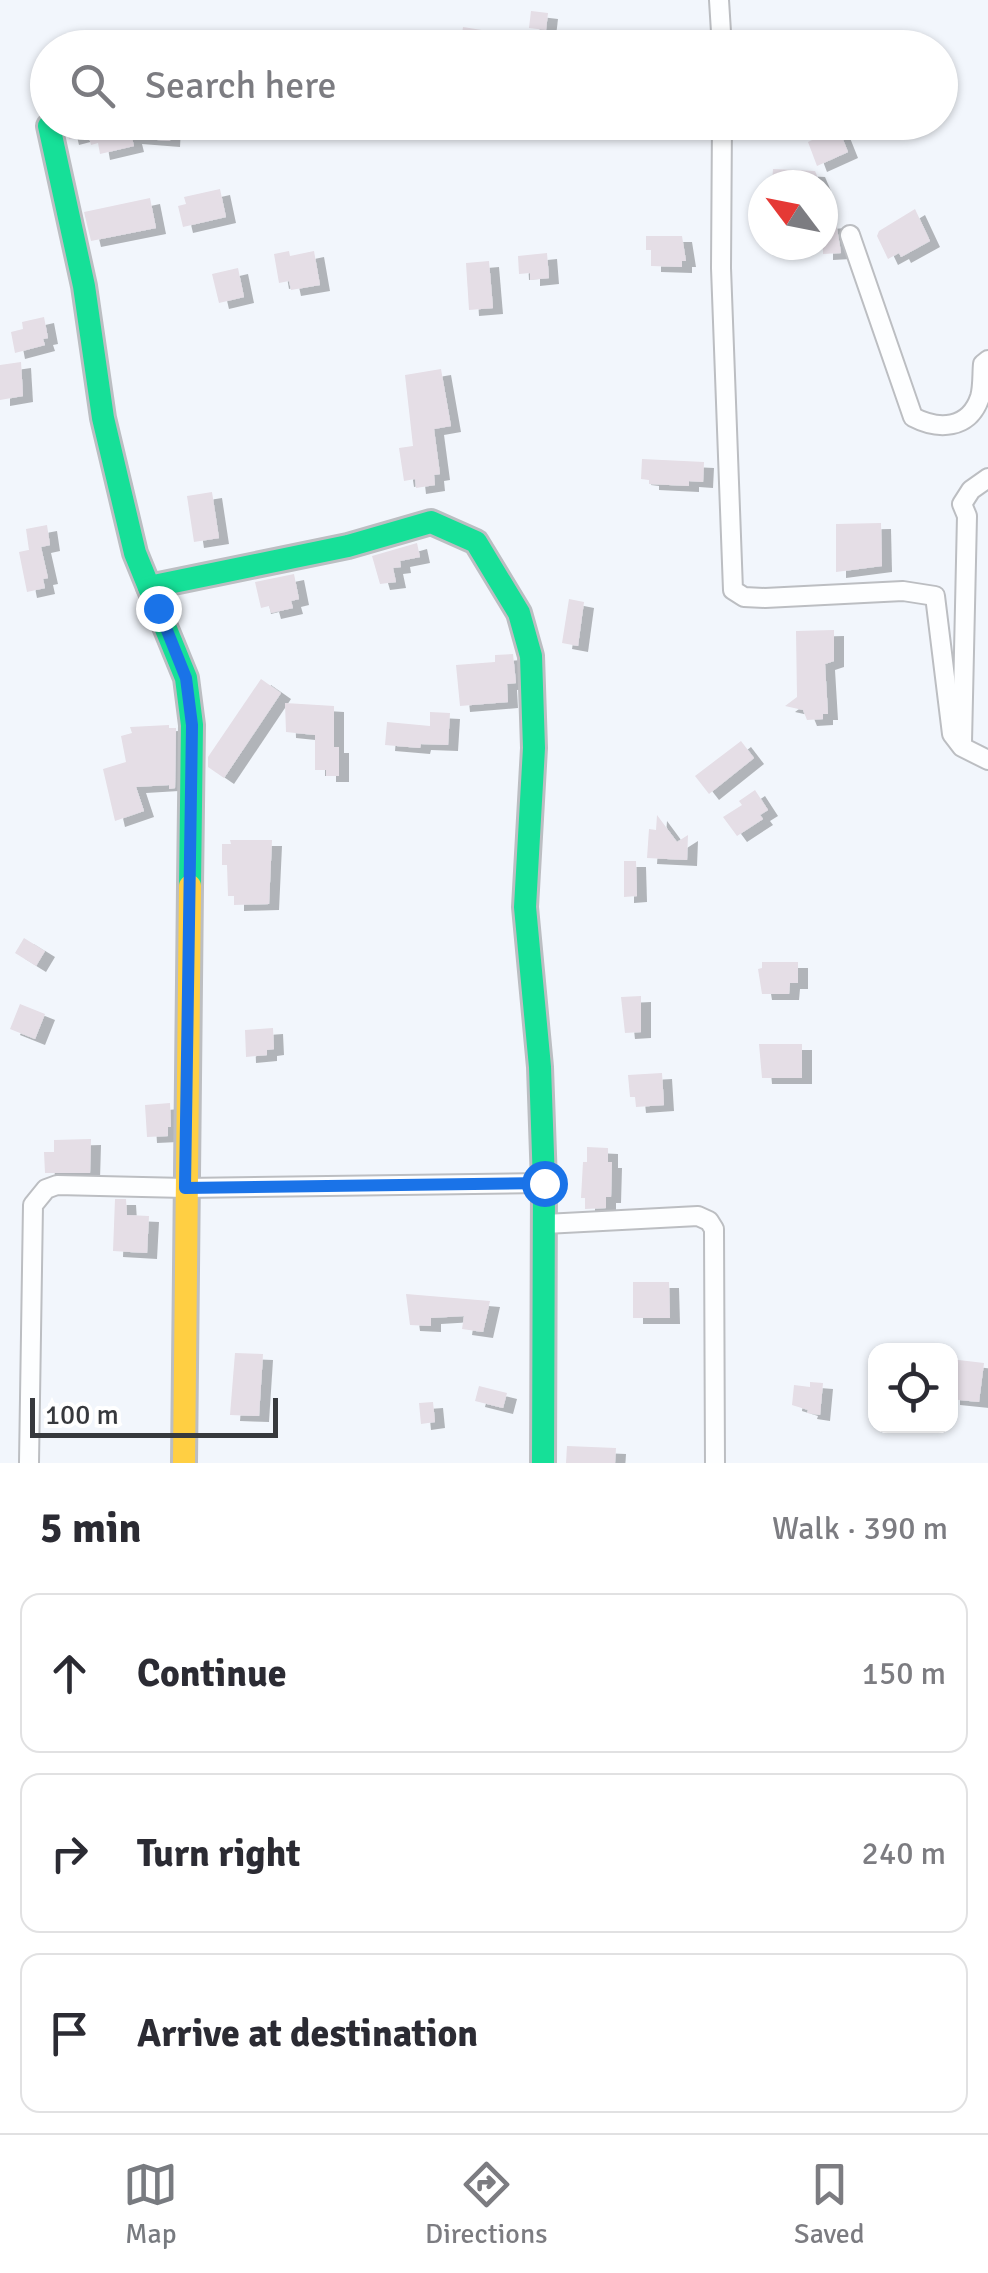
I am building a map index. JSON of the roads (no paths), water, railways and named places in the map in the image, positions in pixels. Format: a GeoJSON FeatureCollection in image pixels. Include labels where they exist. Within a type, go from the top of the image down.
{"type":"FeatureCollection","features":[{"type":"Feature","properties":{"kind":"street"},"geometry":{"type":"LineString","coordinates":[[719,0],[721,30]]}},
{"type":"Feature","properties":{"kind":"street"},"geometry":{"type":"LineString","coordinates":[[52,140],[84,286],[103,418],[135,553],[186,678],[192,725],[184,1463]]}},
{"type":"Feature","properties":{"kind":"street"},"geometry":{"type":"LineString","coordinates":[[722,140],[721,268],[733,590],[744,597],[765,598],[903,591],[935,596],[952,734],[962,748],[988,760]]}},
{"type":"Feature","properties":{"kind":"street"},"geometry":{"type":"LineString","coordinates":[[850,235],[913,416],[932,428],[968,417],[980,398],[984,364],[988,360]]}},
{"type":"Feature","properties":{"kind":"street"},"geometry":{"type":"LineString","coordinates":[[962,748],[967,516],[962,504],[971,490],[988,478]]}},
{"type":"Feature","properties":{"kind":"street"},"geometry":{"type":"LineString","coordinates":[[149,587],[348,546],[431,522],[476,542],[519,613],[530,656],[534,748],[525,907],[540,1067],[544,1183],[543,1463]]}},
{"type":"Feature","properties":{"kind":"street"},"geometry":{"type":"LineString","coordinates":[[29,1463],[32,1205],[37,1196],[57,1186],[544,1183]]}},
{"type":"Feature","properties":{"kind":"street"},"geometry":{"type":"LineString","coordinates":[[545,1224],[698,1216],[709,1221],[714,1229],[714,1463]]}}]}
